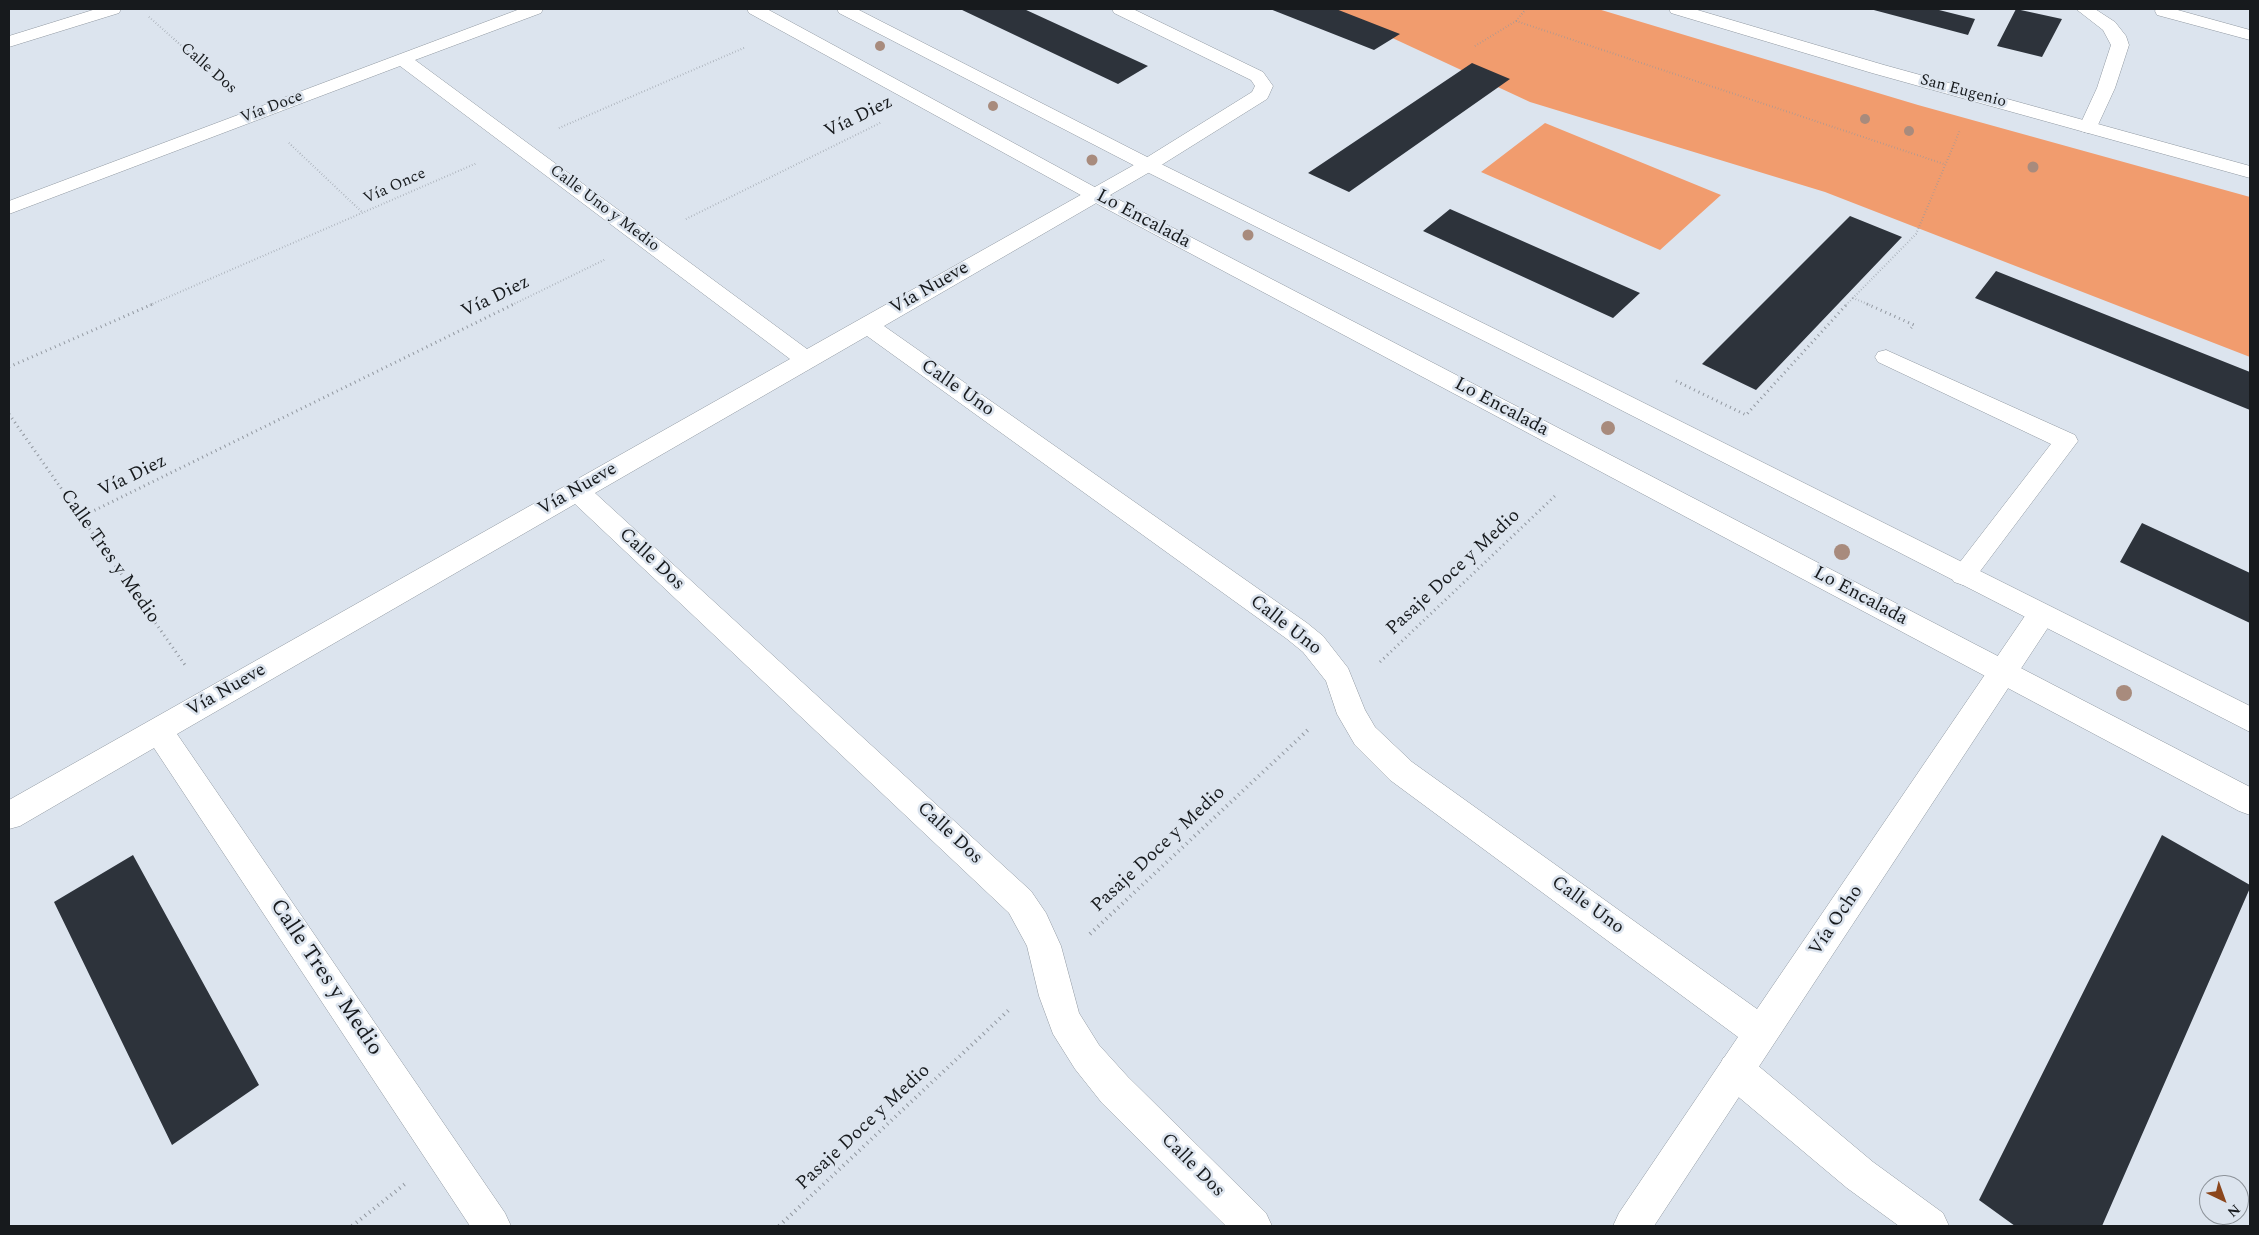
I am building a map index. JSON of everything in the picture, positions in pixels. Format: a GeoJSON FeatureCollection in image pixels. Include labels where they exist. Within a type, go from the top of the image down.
{"type":"FeatureCollection","features":[{"type":"Feature","properties":{"kind":"street"},"geometry":{"type":"LineString","coordinates":[[9,42],[113,9]]}},
{"type":"Feature","properties":{"kind":"street","name":"Vía Doce"},"geometry":{"type":"LineString","coordinates":[[9,208],[535,9]]}},
{"type":"Feature","properties":{"kind":"street","name":"Lo Encalada"},"geometry":{"type":"LineString","coordinates":[[755,9],[1095,195],[2250,802]]}},
{"type":"Feature","properties":{"kind":"street"},"geometry":{"type":"LineString","coordinates":[[845,9],[1148,165],[1588,384],[2250,720]]}},
{"type":"Feature","properties":{"kind":"street","name":"Vía Nueve"},"geometry":{"type":"LineString","coordinates":[[9,816],[1148,165],[1260,95],[1264,86],[1257,76],[1120,9]]}},
{"type":"Feature","properties":{"kind":"street","name":"San Eugenio"},"geometry":{"type":"LineString","coordinates":[[1677,9],[1976,96],[2250,172]]}},
{"type":"Feature","properties":{"kind":"street"},"geometry":{"type":"LineString","coordinates":[[2084,9],[2109,26],[2117,36],[2120,45],[2106,88],[2088,127]]}},
{"type":"Feature","properties":{"kind":"street"},"geometry":{"type":"LineString","coordinates":[[2157,10],[2178,12],[2187,9]]}},
{"type":"Feature","properties":{"kind":"street"},"geometry":{"type":"LineString","coordinates":[[2157,10],[2250,34]]}},
{"type":"Feature","properties":{"kind":"street","name":"Calle Uno y Medio"},"geometry":{"type":"LineString","coordinates":[[402,59],[806,360]]}},
{"type":"Feature","properties":{"kind":"street","name":"Calle Uno"},"geometry":{"type":"LineString","coordinates":[[867,325],[1297,631],[1327,659],[1346,694],[1352,714],[1366,736],[1401,771],[1761,1033]]}},
{"type":"Feature","properties":{"kind":"street"},"geometry":{"type":"LineString","coordinates":[[1886,357],[2066,441],[1963,575]]}},
{"type":"Feature","properties":{"kind":"street","name":"Calle Dos"},"geometry":{"type":"LineString","coordinates":[[577,491],[1014,895],[1034,924],[1044,946],[1056,996],[1065,1022],[1087,1057],[1114,1090],[1253,1226]]}},
{"type":"Feature","properties":{"kind":"street","name":"Vía Ocho"},"geometry":{"type":"LineString","coordinates":[[1632,1226],[2041,615]]}},
{"type":"Feature","properties":{"kind":"street","name":"Calle Tres y Medio"},"geometry":{"type":"LineString","coordinates":[[158,730],[492,1226]]}},
{"type":"Feature","properties":{"kind":"street"},"geometry":{"type":"LineString","coordinates":[[1736,1072],[1860,1175],[1930,1226]]}},
{"type":"Feature","properties":{"kind":"path"},"geometry":{"type":"LineString","coordinates":[[1475,46],[1516,21],[1526,9]]}},
{"type":"Feature","properties":{"kind":"path","name":"Calle Dos"},"geometry":{"type":"LineString","coordinates":[[147,15],[258,113],[363,213]]}},
{"type":"Feature","properties":{"kind":"path"},"geometry":{"type":"LineString","coordinates":[[1516,21],[1944,164]]}},
{"type":"Feature","properties":{"kind":"path","name":"Vía Once"},"geometry":{"type":"LineString","coordinates":[[9,367],[790,28]]}},
{"type":"Feature","properties":{"kind":"path"},"geometry":{"type":"LineString","coordinates":[[1668,377],[1746,415],[1853,298],[1916,234],[1944,164],[1976,96]]}},
{"type":"Feature","properties":{"kind":"path","name":"Vía Diez"},"geometry":{"type":"LineString","coordinates":[[81,518],[923,102]]}},
{"type":"Feature","properties":{"kind":"path"},"geometry":{"type":"LineString","coordinates":[[1853,298],[1914,325],[1886,357]]}},
{"type":"Feature","properties":{"kind":"path","name":"Calle Tres y Medio"},"geometry":{"type":"LineString","coordinates":[[9,414],[210,701]]}},
{"type":"Feature","properties":{"kind":"path","name":"Pasaje Doce y Medio"},"geometry":{"type":"LineString","coordinates":[[779,1226],[1557,494]]}},
{"type":"Feature","properties":{"kind":"path"},"geometry":{"type":"LineString","coordinates":[[352,1226],[443,1154]]}},
{"type":"Feature","properties":{"kind":"shaded area"},"geometry":{"type":"Polygon","coordinates":[[[1330,9],[1598,9],[1918,105],[2250,197],[2250,357],[1825,192],[1530,102],[1330,9]]]}},
{"type":"Feature","properties":{"kind":"shaded area"},"geometry":{"type":"Polygon","coordinates":[[[1545,123],[1721,195],[1660,250],[1481,172],[1545,123]]]}},
{"type":"Feature","properties":{"kind":"building"},"geometry":{"type":"Polygon","coordinates":[[[960,9],[1024,9],[1148,66],[1118,84],[960,9]]]}},
{"type":"Feature","properties":{"kind":"building"},"geometry":{"type":"Polygon","coordinates":[[[1270,9],[1336,9],[1400,34],[1374,50],[1270,9]]]}},
{"type":"Feature","properties":{"kind":"building"},"geometry":{"type":"Polygon","coordinates":[[[1870,9],[1935,9],[1975,19],[1968,35],[1870,9]]]}},
{"type":"Feature","properties":{"kind":"building"},"geometry":{"type":"Polygon","coordinates":[[[2016,9],[2062,19],[2042,57],[1997,46],[2016,9]]]}},
{"type":"Feature","properties":{"kind":"building"},"geometry":{"type":"Polygon","coordinates":[[[1472,63],[1510,79],[1349,192],[1308,173],[1472,63]]]}},
{"type":"Feature","properties":{"kind":"building"},"geometry":{"type":"Polygon","coordinates":[[[1450,209],[1640,293],[1613,318],[1423,231],[1450,209]]]}},
{"type":"Feature","properties":{"kind":"building"},"geometry":{"type":"Polygon","coordinates":[[[1850,216],[1902,237],[1756,390],[1702,364],[1850,216]]]}},
{"type":"Feature","properties":{"kind":"building"},"geometry":{"type":"Polygon","coordinates":[[[1996,271],[2250,372],[2250,410],[1975,298],[1996,271]]]}},
{"type":"Feature","properties":{"kind":"building"},"geometry":{"type":"Polygon","coordinates":[[[2142,523],[2250,573],[2250,623],[2120,562],[2142,523]]]}},
{"type":"Feature","properties":{"kind":"building"},"geometry":{"type":"Polygon","coordinates":[[[2162,835],[2250,885],[2250,888],[2102,1226],[2015,1226],[1979,1200],[2162,835]]]}},
{"type":"Feature","properties":{"kind":"building"},"geometry":{"type":"Polygon","coordinates":[[[133,855],[259,1085],[172,1145],[54,902],[133,855]]]}}]}
